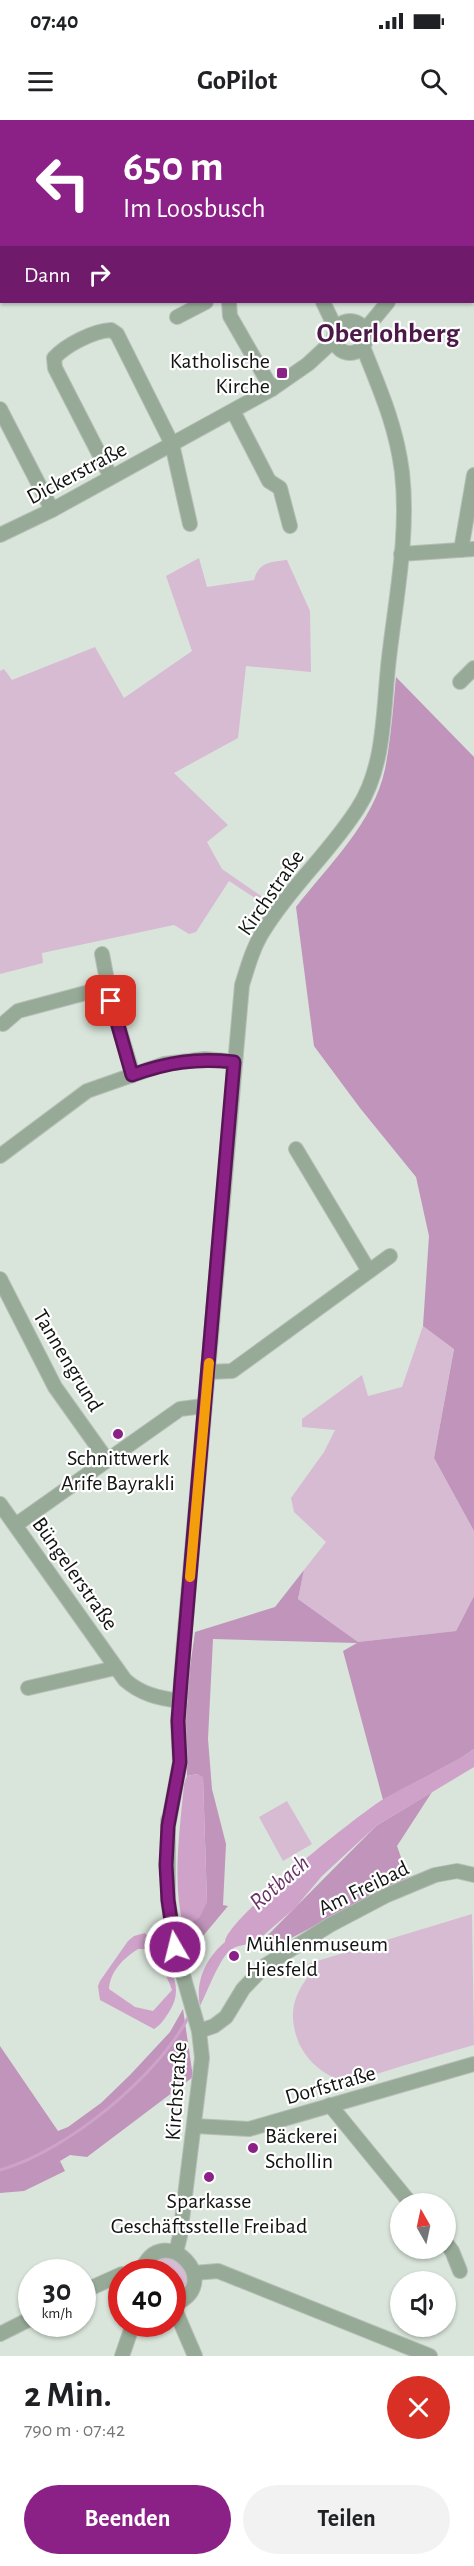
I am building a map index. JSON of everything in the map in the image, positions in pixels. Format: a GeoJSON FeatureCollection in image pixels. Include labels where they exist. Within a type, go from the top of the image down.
{"type":"FeatureCollection","features":[{"type":"Feature","properties":{"kind":"street"},"geometry":{"type":"LineString","coordinates":[[177,317],[204,303]]}},
{"type":"Feature","properties":{"kind":"street"},"geometry":{"type":"LineString","coordinates":[[230,303],[230,316],[272,389]]}},
{"type":"Feature","properties":{"kind":"street","name":"Kirchstraße"},"geometry":{"type":"LineString","coordinates":[[323,303],[349,337]]}},
{"type":"Feature","properties":{"kind":"street","name":"Kirchstraße"},"geometry":{"type":"LineString","coordinates":[[176,2252],[195,2126],[202,2058],[197,2025],[175,1947],[168,1900],[168,1826],[180,1762],[178,1721],[242,985],[249,959],[263,931],[358,809],[371,782],[380,740],[401,554],[402,472],[389,410],[330,303]]}},
{"type":"Feature","properties":{"kind":"street","name":"Dickerstraße"},"geometry":{"type":"LineString","coordinates":[[349,337],[382,303]]}},
{"type":"Feature","properties":{"kind":"street","name":"Dickerstraße"},"geometry":{"type":"LineString","coordinates":[[0,535],[52,510],[272,389],[349,337],[387,303]]}},
{"type":"Feature","properties":{"kind":"street"},"geometry":{"type":"LineString","coordinates":[[111,477],[55,368],[54,358],[61,351],[103,330],[111,330],[117,334],[172,444],[190,524]]}},
{"type":"Feature","properties":{"kind":"street"},"geometry":{"type":"LineString","coordinates":[[0,409],[52,510]]}},
{"type":"Feature","properties":{"kind":"street"},"geometry":{"type":"LineString","coordinates":[[233,411],[269,481],[280,488],[290,526]]}},
{"type":"Feature","properties":{"kind":"street"},"geometry":{"type":"LineString","coordinates":[[401,554],[467,550],[474,475]]}},
{"type":"Feature","properties":{"kind":"street"},"geometry":{"type":"LineString","coordinates":[[460,682],[474,668]]}},
{"type":"Feature","properties":{"kind":"street"},"geometry":{"type":"LineString","coordinates":[[102,954],[108,987],[132,1075]]}},
{"type":"Feature","properties":{"kind":"street"},"geometry":{"type":"LineString","coordinates":[[3,1024],[18,1011],[108,987]]}},
{"type":"Feature","properties":{"kind":"street"},"geometry":{"type":"LineString","coordinates":[[0,1156],[87,1091],[164,1064],[205,1059],[234,1062]]}},
{"type":"Feature","properties":{"kind":"street"},"geometry":{"type":"LineString","coordinates":[[296,1149],[369,1271]]}},
{"type":"Feature","properties":{"kind":"street"},"geometry":{"type":"LineString","coordinates":[[208,1372],[232,1371],[390,1256]]}},
{"type":"Feature","properties":{"kind":"street","name":"Tannengrund"},"geometry":{"type":"LineString","coordinates":[[0,1279],[55,1387],[107,1460]]}},
{"type":"Feature","properties":{"kind":"street"},"geometry":{"type":"LineString","coordinates":[[9,1522],[107,1460],[180,1409],[204,1406]]}},
{"type":"Feature","properties":{"kind":"street","name":"Büngelerstraße"},"geometry":{"type":"LineString","coordinates":[[0,1504],[9,1522],[115,1668],[135,1689],[160,1698],[180,1701]]}},
{"type":"Feature","properties":{"kind":"street"},"geometry":{"type":"LineString","coordinates":[[28,1688],[115,1668]]}},
{"type":"Feature","properties":{"kind":"street","name":"Am Freibad"},"geometry":{"type":"LineString","coordinates":[[197,2025],[214,2026],[226,2017],[243,1989],[266,1965],[330,1925],[387,1895],[435,1875],[457,1871],[474,1875]]}},
{"type":"Feature","properties":{"kind":"street","name":"Dorfstraße"},"geometry":{"type":"LineString","coordinates":[[195,2126],[249,2129],[474,2064]]}},
{"type":"Feature","properties":{"kind":"street"},"geometry":{"type":"LineString","coordinates":[[330,2105],[402,2193]]}},
{"type":"Feature","properties":{"kind":"street"},"geometry":{"type":"LineString","coordinates":[[150,2259],[158,2253],[176,2252],[188,2260],[194,2273],[192,2289],[186,2296]]}},
{"type":"Feature","properties":{"kind":"street"},"geometry":{"type":"LineString","coordinates":[[455,2259],[460,2271]]}},
{"type":"Feature","properties":{"kind":"street"},"geometry":{"type":"LineString","coordinates":[[194,2273],[218,2271],[430,2356]]}},
{"type":"Feature","properties":{"kind":"street"},"geometry":{"type":"LineString","coordinates":[[0,2334],[18,2325]]}},
{"type":"Feature","properties":{"kind":"street"},"geometry":{"type":"LineString","coordinates":[[186,2335],[195,2356]]}},
{"type":"Feature","properties":{"kind":"street"},"geometry":{"type":"LineString","coordinates":[[122,2356],[129,2337]]}},
{"type":"Feature","properties":{"kind":"shaded area"},"geometry":{"type":"Polygon","coordinates":[[[199,558],[207,587],[254,580],[262,566],[270,562],[287,560],[310,611],[311,672],[246,666],[238,738],[174,773],[228,825],[207,842],[222,869],[270,902],[267,906],[229,881],[196,932],[189,934],[174,925],[42,953],[43,963],[0,974],[0,671],[4,669],[12,680],[95,647],[124,698],[192,651],[166,576],[199,558]]]}},
{"type":"Feature","properties":{"kind":"shaded area"},"geometry":{"type":"Polygon","coordinates":[[[396,677],[474,757],[474,1531],[434,1458],[454,1349],[423,1326],[429,1236],[416,1177],[314,1046],[296,907],[348,842],[371,807],[385,769],[396,677]]]}},
{"type":"Feature","properties":{"kind":"shaded area"},"geometry":{"type":"Polygon","coordinates":[[[423,1326],[454,1348],[434,1458],[474,1531],[474,1596],[456,1631],[358,1642],[298,1599],[304,1570],[326,1542],[294,1512],[291,1498],[324,1452],[335,1430],[302,1427],[302,1419],[362,1375],[368,1396],[402,1387],[423,1326]]]}},
{"type":"Feature","properties":{"kind":"shaded area"},"geometry":{"type":"Polygon","coordinates":[[[304,1570],[298,1599],[358,1642],[456,1631],[474,1596],[474,1749],[383,1800],[343,1651],[357,1643],[213,1639],[208,1739],[212,1789],[226,1844],[223,1905],[228,1906],[203,1936],[183,1935],[183,1925],[186,1926],[207,1902],[203,1778],[197,1774],[187,1776],[185,1702],[195,1632],[275,1607],[304,1570]]]}},
{"type":"Feature","properties":{"kind":"shaded area"},"geometry":{"type":"Polygon","coordinates":[[[432,1792],[397,1846],[408,1877],[276,1946],[266,1937],[376,1826],[432,1792]]]}},
{"type":"Feature","properties":{"kind":"shaded area"},"geometry":{"type":"Polygon","coordinates":[[[287,1801],[312,1844],[283,1861],[259,1817],[287,1801]]]}},
{"type":"Feature","properties":{"kind":"shaded area"},"geometry":{"type":"Polygon","coordinates":[[[472,1914],[474,2045],[355,2081],[334,2078],[311,2061],[300,2046],[293,2022],[298,1992],[307,1978],[304,1965],[472,1914]]]}},
{"type":"Feature","properties":{"kind":"shaded area"},"geometry":{"type":"Polygon","coordinates":[[[183,2009],[193,2077],[87,2157],[70,2155],[60,2161],[65,2171],[24,2191],[0,2193],[0,2046],[58,2131],[68,2127],[101,2103],[130,2075],[170,2032],[183,2009]]]}},
{"type":"Feature","properties":{"kind":"water"},"geometry":{"type":"Polygon","coordinates":[[[474,1749],[474,1767],[376,1826],[322,1876],[295,1908],[258,1940],[235,1947],[228,1953],[219,1966],[200,2006],[199,1988],[207,1963],[225,1942],[231,1930],[268,1891],[347,1825],[382,1800],[474,1749]]]}},
{"type":"Feature","properties":{"kind":"water"},"geometry":{"type":"Polygon","coordinates":[[[197,1774],[203,1777],[207,1902],[200,1917],[186,1926],[183,1925],[178,1890],[179,1837],[184,1784],[187,1776],[197,1774]]]}},
{"type":"Feature","properties":{"kind":"water"},"geometry":{"type":"Polygon","coordinates":[[[145,1933],[165,1960],[175,1980],[174,2001],[159,2026],[154,2029],[100,2000],[98,1986],[100,1981],[134,1936],[145,1933]],[[138,1949],[119,1966],[112,1976],[109,1989],[135,2007],[153,2011],[172,1990],[161,1968],[145,1949],[138,1949]]]}},
{"type":"Feature","properties":{"kind":"waterway","name":"Rotbach"},"geometry":{"type":"LineString","coordinates":[[0,2170],[54,2146],[108,2108],[157,2062],[176,2038],[190,2014]]}},
{"type":"Feature","properties":{"kind":"slow traffic"},"geometry":{"type":"LineString","coordinates":[[190,1577],[209,1363]]}},
{"type":"Feature","properties":{"kind":"place","name":"Katholische Kirche"},"geometry":{"type":"Point","coordinates":[282,373]}},
{"type":"Feature","properties":{"kind":"place","name":"Schnittwerk Arife Bayrakli"},"geometry":{"type":"Point","coordinates":[118,1434]}},
{"type":"Feature","properties":{"kind":"place","name":"Mühlenmuseum Hiesfeld"},"geometry":{"type":"Point","coordinates":[234,1956]}},
{"type":"Feature","properties":{"kind":"place","name":"Bäckerei Schollin"},"geometry":{"type":"Point","coordinates":[253,2148]}},
{"type":"Feature","properties":{"kind":"place","name":"Sparkasse Geschäftsstelle Freibad"},"geometry":{"type":"Point","coordinates":[209,2177]}},
{"type":"Feature","properties":{"kind":"district","name":"Oberlohberg"},"geometry":{"type":"Point","coordinates":[388,332]}},
{"type":"Feature","properties":{"kind":"route"},"geometry":{"type":"LineString","coordinates":[[111,1001],[132,1075],[164,1064],[205,1059],[234,1062],[181,1681],[178,1721],[180,1762],[168,1826],[166,1865],[168,1900],[175,1947]]}}]}
